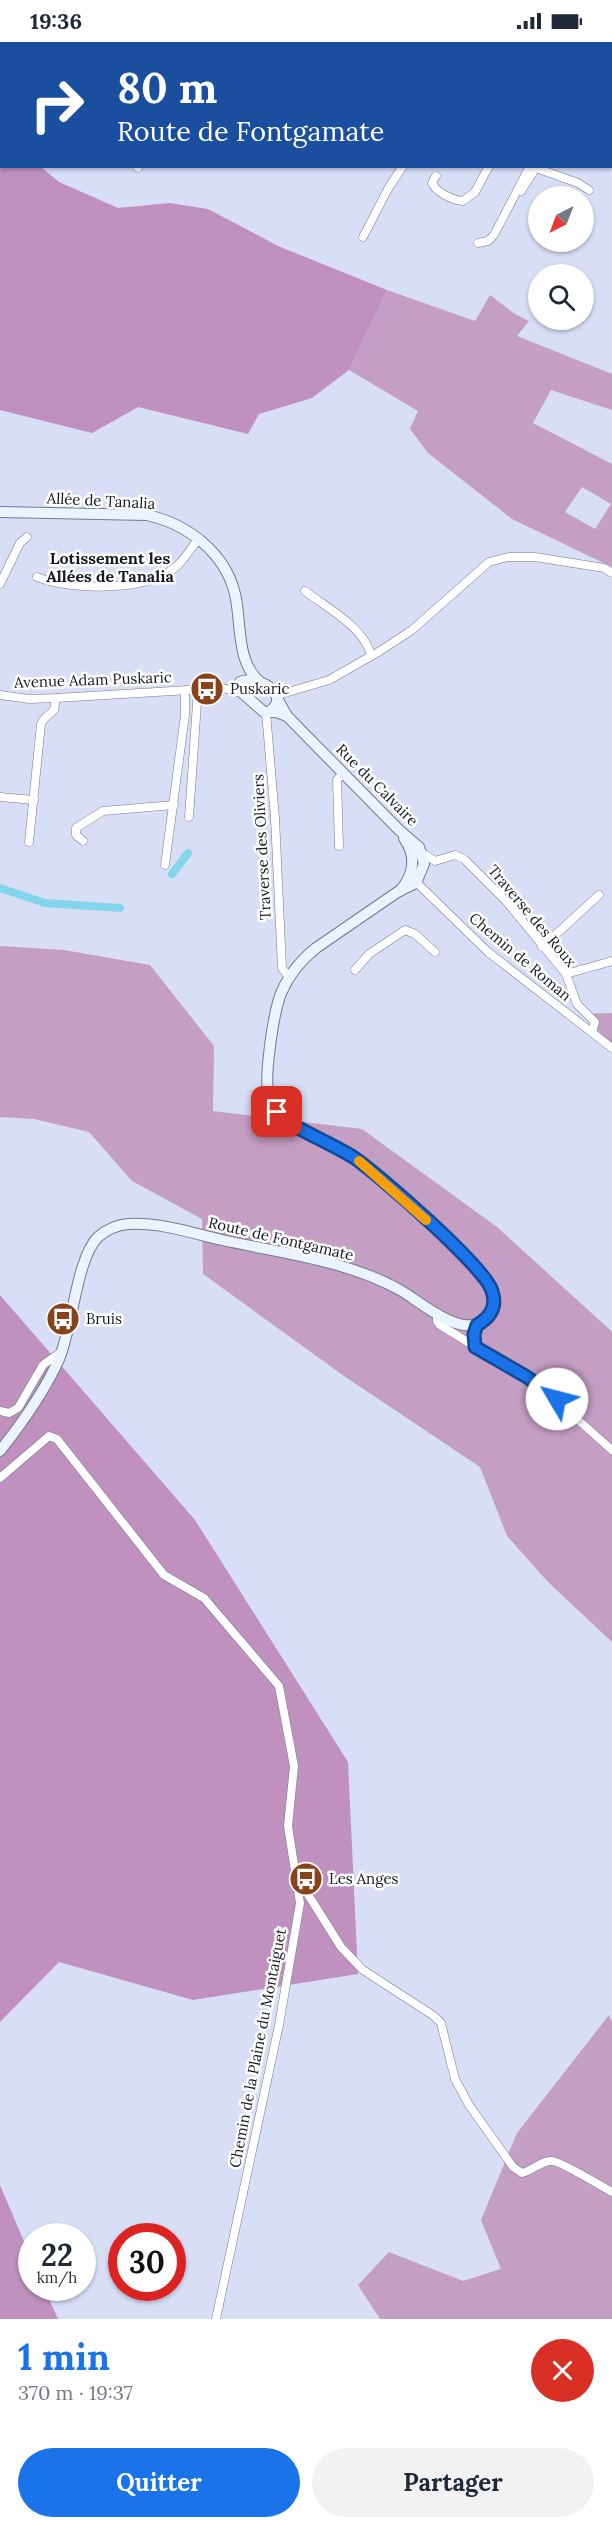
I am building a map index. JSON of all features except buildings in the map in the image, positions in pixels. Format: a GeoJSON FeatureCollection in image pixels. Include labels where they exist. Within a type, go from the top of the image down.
{"type":"FeatureCollection","features":[{"type":"Feature","properties":{"kind":"street"},"geometry":{"type":"LineString","coordinates":[[363,237],[402,168]]}},
{"type":"Feature","properties":{"kind":"street"},"geometry":{"type":"LineString","coordinates":[[436,176],[432,183],[433,187],[454,200],[463,201],[475,192],[488,168]]}},
{"type":"Feature","properties":{"kind":"street"},"geometry":{"type":"LineString","coordinates":[[477,243],[488,241],[494,235],[533,168]]}},
{"type":"Feature","properties":{"kind":"street"},"geometry":{"type":"LineString","coordinates":[[537,168],[583,186]]}},
{"type":"Feature","properties":{"kind":"street","name":"Allée de Tanalia"},"geometry":{"type":"LineString","coordinates":[[0,512],[147,515],[176,524],[198,538],[216,556],[234,591],[242,648],[248,666],[262,684]]}},
{"type":"Feature","properties":{"kind":"street"},"geometry":{"type":"LineString","coordinates":[[0,584],[20,543],[27,537]]}},
{"type":"Feature","properties":{"kind":"street"},"geometry":{"type":"LineString","coordinates":[[37,577],[51,582],[92,587],[150,581],[178,566],[198,538]]}},
{"type":"Feature","properties":{"kind":"street"},"geometry":{"type":"LineString","coordinates":[[248,666],[247,674],[238,689],[268,712],[278,698],[329,680],[412,630],[489,562],[508,557],[535,557],[604,568],[612,573]]}},
{"type":"Feature","properties":{"kind":"street"},"geometry":{"type":"LineString","coordinates":[[0,561],[9,564]]}},
{"type":"Feature","properties":{"kind":"street"},"geometry":{"type":"LineString","coordinates":[[305,591],[361,634],[368,644],[370,655]]}},
{"type":"Feature","properties":{"kind":"street"},"geometry":{"type":"LineString","coordinates":[[241,681],[262,684],[278,698]]}},
{"type":"Feature","properties":{"kind":"street","name":"Avenue Adam Puskaric"},"geometry":{"type":"LineString","coordinates":[[223,688],[241,681]]}},
{"type":"Feature","properties":{"kind":"street","name":"Avenue Adam Puskaric"},"geometry":{"type":"LineString","coordinates":[[0,695],[29,699],[223,688],[241,693]]}},
{"type":"Feature","properties":{"kind":"street"},"geometry":{"type":"LineString","coordinates":[[189,817],[198,689]]}},
{"type":"Feature","properties":{"kind":"street"},"geometry":{"type":"LineString","coordinates":[[165,865],[185,715],[185,690]]}},
{"type":"Feature","properties":{"kind":"street"},"geometry":{"type":"LineString","coordinates":[[29,842],[41,724],[54,710],[56,698]]}},
{"type":"Feature","properties":{"kind":"street","name":"Rue du Calvaire"},"geometry":{"type":"LineString","coordinates":[[278,698],[287,716],[399,830],[408,836],[422,853]]}},
{"type":"Feature","properties":{"kind":"street","name":"Rue du Calvaire"},"geometry":{"type":"LineString","coordinates":[[268,712],[287,716]]}},
{"type":"Feature","properties":{"kind":"street","name":"Traverse des Oliviers"},"geometry":{"type":"LineString","coordinates":[[268,712],[282,968],[289,977]]}},
{"type":"Feature","properties":{"kind":"street"},"geometry":{"type":"LineString","coordinates":[[339,846],[337,780],[343,772]]}},
{"type":"Feature","properties":{"kind":"street"},"geometry":{"type":"LineString","coordinates":[[0,797],[34,800]]}},
{"type":"Feature","properties":{"kind":"street"},"geometry":{"type":"LineString","coordinates":[[82,841],[76,835],[76,828],[103,811],[174,805]]}},
{"type":"Feature","properties":{"kind":"street"},"geometry":{"type":"LineString","coordinates":[[399,830],[411,849],[414,878]]}},
{"type":"Feature","properties":{"kind":"street"},"geometry":{"type":"LineString","coordinates":[[422,853],[423,870],[399,891],[316,948],[305,957],[289,977],[281,993],[271,1044],[267,1084],[269,1099],[277,1112],[288,1122],[369,1168],[476,1267],[492,1289],[494,1300],[492,1311],[486,1320],[477,1325],[474,1334],[475,1347]]}},
{"type":"Feature","properties":{"kind":"street","name":"Traverse des Roux"},"geometry":{"type":"LineString","coordinates":[[422,853],[435,861],[455,855],[464,859],[506,901],[566,974],[577,1004],[595,1023],[593,1030]]}},
{"type":"Feature","properties":{"kind":"street","name":"Chemin de Roman"},"geometry":{"type":"LineString","coordinates":[[414,878],[488,952],[593,1030],[612,1048]]}},
{"type":"Feature","properties":{"kind":"street"},"geometry":{"type":"LineString","coordinates":[[542,946],[599,895]]}},
{"type":"Feature","properties":{"kind":"street"},"geometry":{"type":"LineString","coordinates":[[355,970],[369,954],[405,930],[415,934],[435,952]]}},
{"type":"Feature","properties":{"kind":"street"},"geometry":{"type":"LineString","coordinates":[[566,974],[612,961]]}},
{"type":"Feature","properties":{"kind":"street","name":"Route de Fontgamate"},"geometry":{"type":"LineString","coordinates":[[0,1451],[52,1374],[62,1351],[89,1248],[99,1236],[111,1228],[126,1224],[162,1227],[338,1265],[400,1290],[455,1323],[466,1326],[477,1325]]}},
{"type":"Feature","properties":{"kind":"street"},"geometry":{"type":"LineString","coordinates":[[437,1313],[437,1321],[440,1325],[541,1386],[574,1413],[612,1450]]}},
{"type":"Feature","properties":{"kind":"street"},"geometry":{"type":"LineString","coordinates":[[0,1411],[9,1413],[18,1408],[43,1365],[62,1351]]}},
{"type":"Feature","properties":{"kind":"street","name":"Chemin de la Plaine du Montaiguet"},"geometry":{"type":"LineString","coordinates":[[0,1478],[49,1436],[57,1439],[164,1575],[204,1598],[279,1686],[294,1766],[288,1826],[300,1903],[279,2025],[216,2319]]}},
{"type":"Feature","properties":{"kind":"street"},"geometry":{"type":"LineString","coordinates":[[297,1887],[304,1888],[341,1947],[363,1970],[434,2016],[441,2023],[455,2079],[469,2105],[513,2167],[522,2173],[532,2171],[542,2163],[553,2161],[612,2192]]}},
{"type":"Feature","properties":{"kind":"shaded area"},"geometry":{"type":"Polygon","coordinates":[[[0,168],[42,168],[59,182],[118,208],[170,203],[208,209],[278,246],[387,290],[349,370],[312,398],[259,414],[248,434],[138,407],[92,433],[0,410],[0,168]]]}},
{"type":"Feature","properties":{"kind":"shaded area"},"geometry":{"type":"Polygon","coordinates":[[[387,290],[475,321],[490,295],[515,314],[528,320],[517,336],[612,374],[612,410],[551,390],[533,423],[612,464],[612,567],[512,519],[428,453],[410,429],[418,411],[349,370],[387,290]],[[582,487],[565,512],[595,529],[611,504],[582,487]]]}},
{"type":"Feature","properties":{"kind":"shaded area"},"geometry":{"type":"Polygon","coordinates":[[[0,946],[64,950],[150,965],[214,1046],[213,1111],[362,1129],[497,1227],[612,1332],[612,1642],[548,1582],[507,1536],[480,1467],[344,1376],[203,1274],[202,1219],[132,1181],[89,1132],[34,1119],[0,1117],[0,946]]]}},
{"type":"Feature","properties":{"kind":"shaded area"},"geometry":{"type":"Polygon","coordinates":[[[612,1013],[612,1044],[581,1014],[612,1013]]]}},
{"type":"Feature","properties":{"kind":"shaded area"},"geometry":{"type":"Polygon","coordinates":[[[0,1295],[195,1520],[348,1762],[358,1974],[193,2000],[59,1962],[0,2022],[0,1295]]]}},
{"type":"Feature","properties":{"kind":"shaded area"},"geometry":{"type":"Polygon","coordinates":[[[609,2015],[612,2022],[612,2319],[380,2319],[358,2285],[389,2252],[463,2281],[501,2269],[481,2220],[517,2133],[609,2015]]]}},
{"type":"Feature","properties":{"kind":"shaded area"},"geometry":{"type":"Polygon","coordinates":[[[0,2185],[18,2227],[18,2301],[50,2301],[58,2319],[0,2319],[0,2185]]]}},
{"type":"Feature","properties":{"kind":"waterway"},"geometry":{"type":"LineString","coordinates":[[172,874],[188,853]]}},
{"type":"Feature","properties":{"kind":"waterway"},"geometry":{"type":"LineString","coordinates":[[0,888],[45,903],[120,908]]}},
{"type":"Feature","properties":{"kind":"slow traffic"},"geometry":{"type":"LineString","coordinates":[[359,1161],[426,1220]]}},
{"type":"Feature","properties":{"kind":"place","name":"Puskaric"},"geometry":{"type":"Point","coordinates":[207,689]}},
{"type":"Feature","properties":{"kind":"place","name":"Bruis"},"geometry":{"type":"Point","coordinates":[63,1319]}},
{"type":"Feature","properties":{"kind":"place","name":"Les Anges"},"geometry":{"type":"Point","coordinates":[306,1879]}},
{"type":"Feature","properties":{"kind":"district","name":"Lotissement les Allées de Tanalia"},"geometry":{"type":"Point","coordinates":[110,567]}},
{"type":"Feature","properties":{"kind":"route"},"geometry":{"type":"LineString","coordinates":[[277,1112],[302,1131],[353,1157],[369,1168],[476,1267],[492,1289],[494,1300],[492,1311],[486,1320],[477,1325],[474,1334],[475,1347],[527,1377],[557,1399]]}}]}
